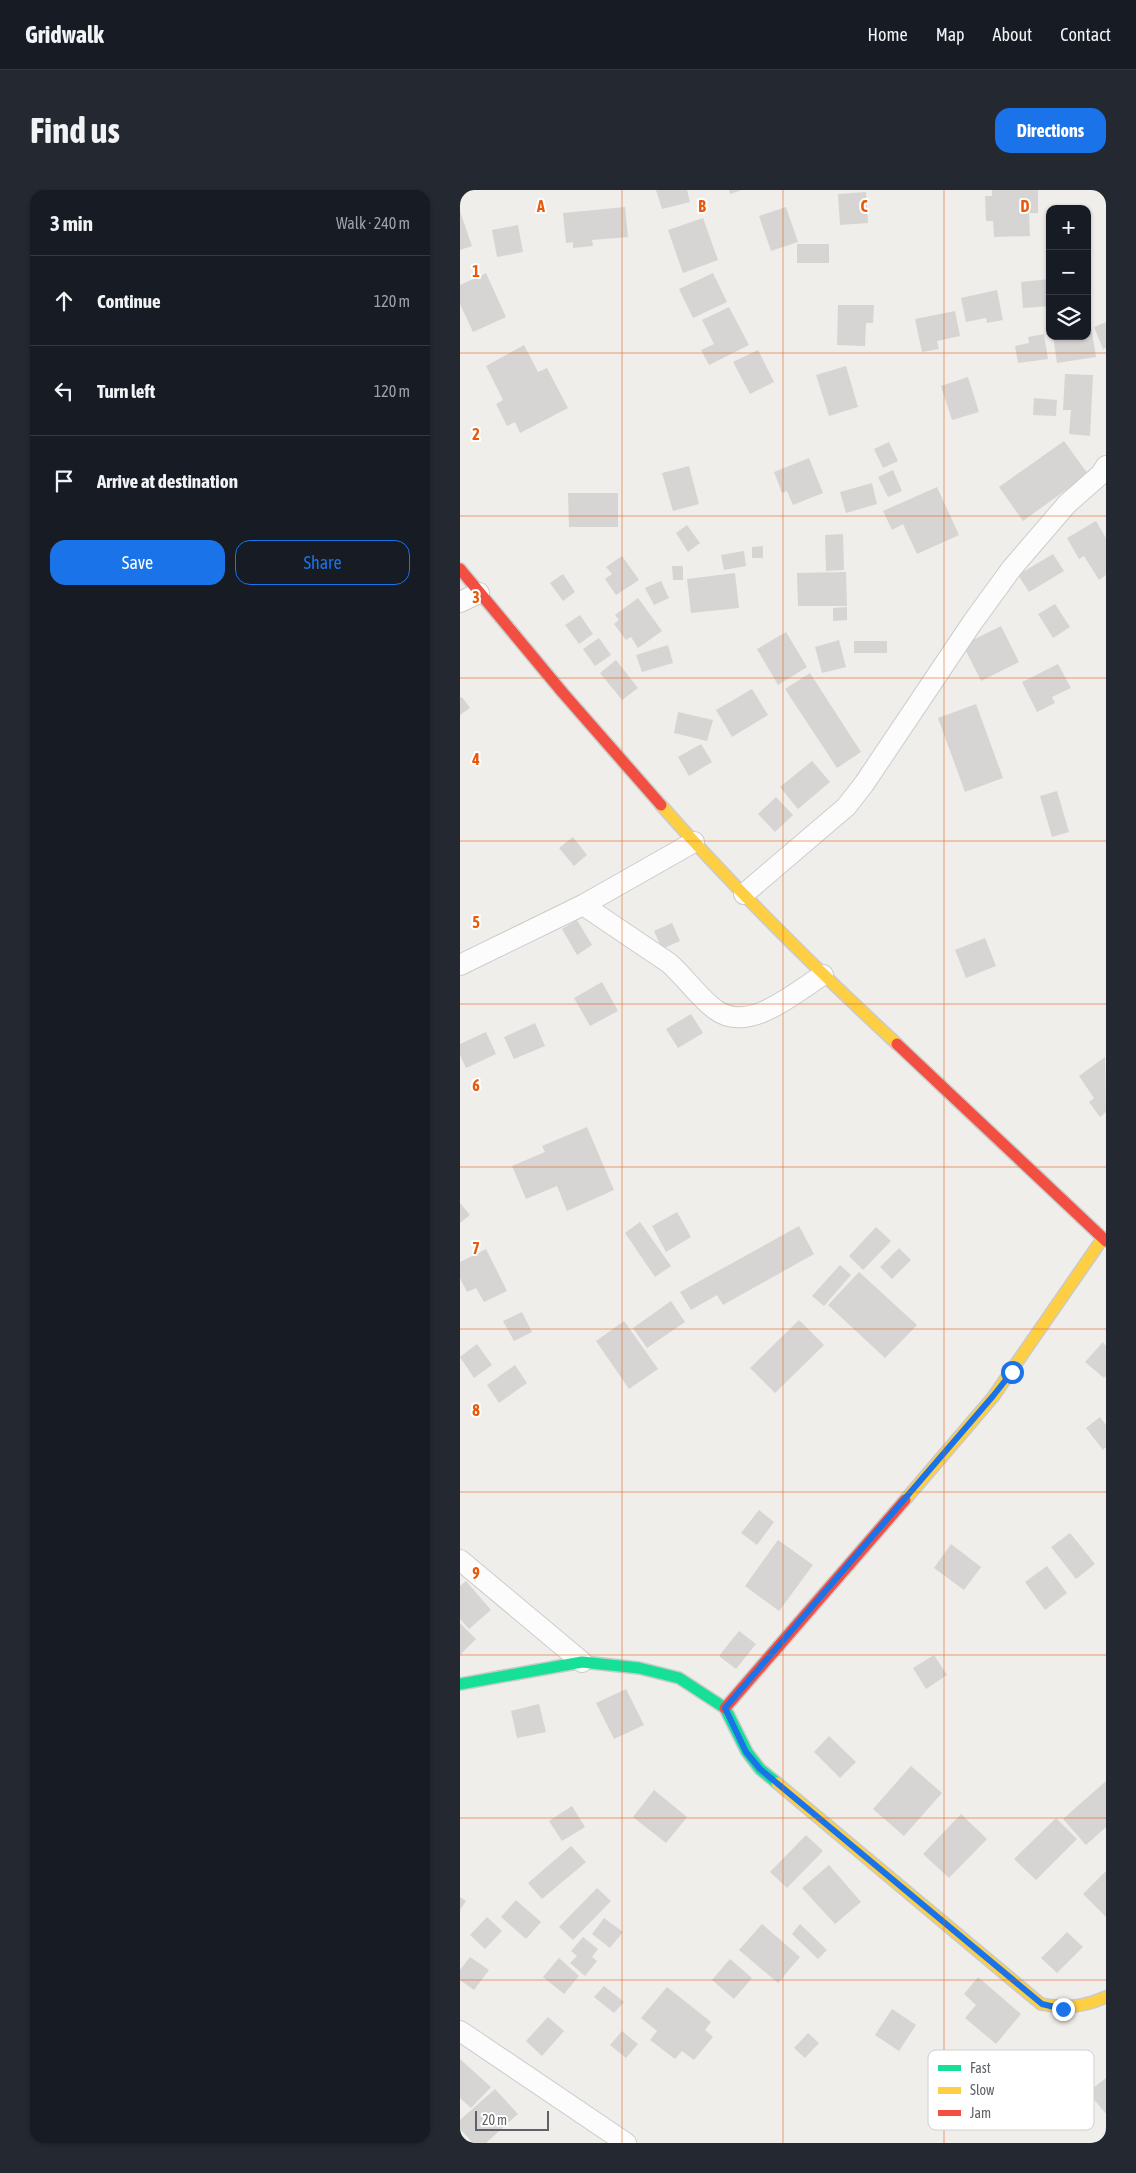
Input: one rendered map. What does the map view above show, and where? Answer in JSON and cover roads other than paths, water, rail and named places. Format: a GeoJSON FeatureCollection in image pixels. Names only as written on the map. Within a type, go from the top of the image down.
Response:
{"type":"FeatureCollection","features":[{"type":"Feature","properties":{"kind":"main road"},"geometry":{"type":"LineString","coordinates":[[460,569],[562,693],[694,842],[823,976],[1104,1240],[993,1396],[725,1708]]}},
{"type":"Feature","properties":{"kind":"main road"},"geometry":{"type":"LineString","coordinates":[[460,1684],[582,1662],[639,1668],[679,1678],[725,1708],[746,1752],[760,1769],[1042,2004],[1063,2009],[1083,2008],[1106,1998]]}},
{"type":"Feature","properties":{"kind":"street"},"geometry":{"type":"LineString","coordinates":[[744,894],[846,807],[1012,568],[1067,504],[1100,474],[1106,466]]}},
{"type":"Feature","properties":{"kind":"street"},"geometry":{"type":"LineString","coordinates":[[460,602],[479,593]]}},
{"type":"Feature","properties":{"kind":"street"},"geometry":{"type":"LineString","coordinates":[[460,965],[583,905],[694,842]]}},
{"type":"Feature","properties":{"kind":"street"},"geometry":{"type":"LineString","coordinates":[[583,905],[669,963],[682,974],[715,1010],[729,1017],[745,1018],[758,1015],[823,976]]}},
{"type":"Feature","properties":{"kind":"street"},"geometry":{"type":"LineString","coordinates":[[460,1560],[582,1662]]}},
{"type":"Feature","properties":{"kind":"street"},"geometry":{"type":"LineString","coordinates":[[460,2031],[626,2143]]}}]}
